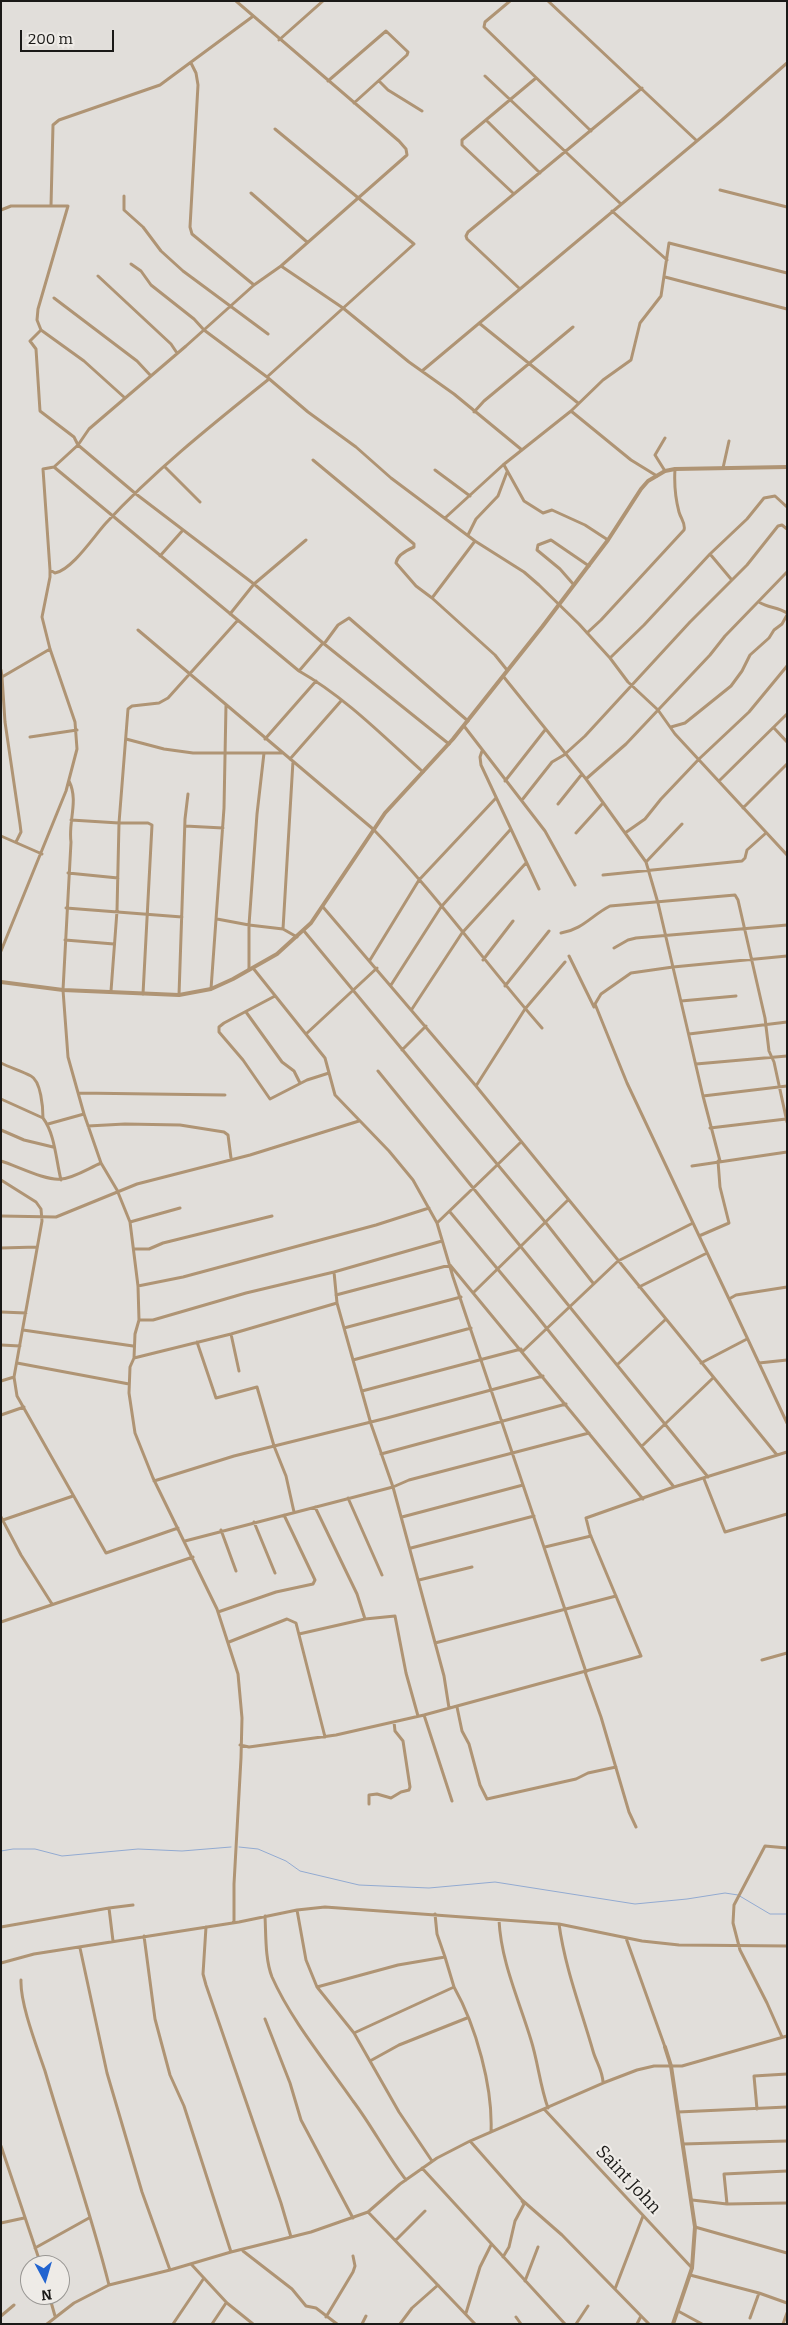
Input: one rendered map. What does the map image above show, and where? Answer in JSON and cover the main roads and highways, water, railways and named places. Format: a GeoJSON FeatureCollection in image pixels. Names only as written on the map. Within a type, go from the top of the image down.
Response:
{"type":"FeatureCollection","features":[{"type":"Feature","properties":{"kind":"waterway"},"geometry":{"type":"LineString","coordinates":[[1,1851],[35,1849],[62,1856],[138,1849],[182,1851],[231,1847]]}},
{"type":"Feature","properties":{"kind":"waterway"},"geometry":{"type":"LineString","coordinates":[[239,1847],[258,1849],[286,1861],[300,1871],[359,1885],[429,1888],[495,1882],[635,1904],[725,1893],[738,1895],[770,1914],[787,1914]]}}]}
